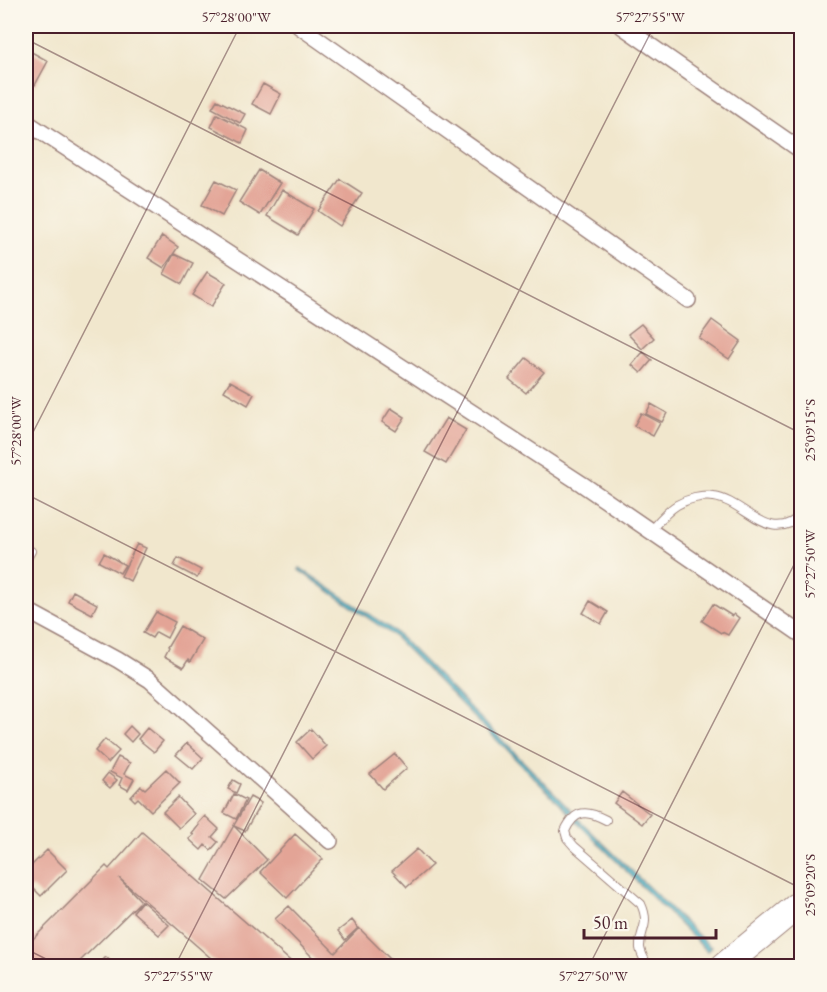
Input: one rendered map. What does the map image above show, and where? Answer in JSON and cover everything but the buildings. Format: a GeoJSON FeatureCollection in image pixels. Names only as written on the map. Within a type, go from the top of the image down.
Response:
{"type":"FeatureCollection","features":[{"type":"Feature","properties":{"kind":"highway"},"geometry":{"type":"LineString","coordinates":[[724,966],[801,902]]}},
{"type":"Feature","properties":{"kind":"street"},"geometry":{"type":"LineString","coordinates":[[299,26],[688,300]]}},
{"type":"Feature","properties":{"kind":"street"},"geometry":{"type":"LineString","coordinates":[[622,26],[801,151]]}},
{"type":"Feature","properties":{"kind":"street"},"geometry":{"type":"LineString","coordinates":[[26,122],[582,484],[801,635]]}},
{"type":"Feature","properties":{"kind":"street"},"geometry":{"type":"LineString","coordinates":[[26,610],[150,680],[330,841]]}},
{"type":"Feature","properties":{"kind":"lane"},"geometry":{"type":"LineString","coordinates":[[650,531],[675,505],[699,498],[714,497],[725,501],[760,521],[774,526],[783,526],[797,519],[801,514]]}},
{"type":"Feature","properties":{"kind":"lane"},"geometry":{"type":"LineString","coordinates":[[26,560],[31,551]]}},
{"type":"Feature","properties":{"kind":"lane"},"geometry":{"type":"LineString","coordinates":[[606,820],[593,813],[585,812],[578,815],[569,822],[565,831],[567,838],[641,904],[646,917],[640,951],[648,966]]}},
{"type":"Feature","properties":{"kind":"water"},"geometry":{"type":"Polygon","coordinates":[[[300,568],[394,631],[572,811],[569,813],[393,635],[299,570],[300,568]]]}},
{"type":"Feature","properties":{"kind":"water"},"geometry":{"type":"Polygon","coordinates":[[[577,818],[711,947],[707,951],[575,820],[577,818]]]}}]}
